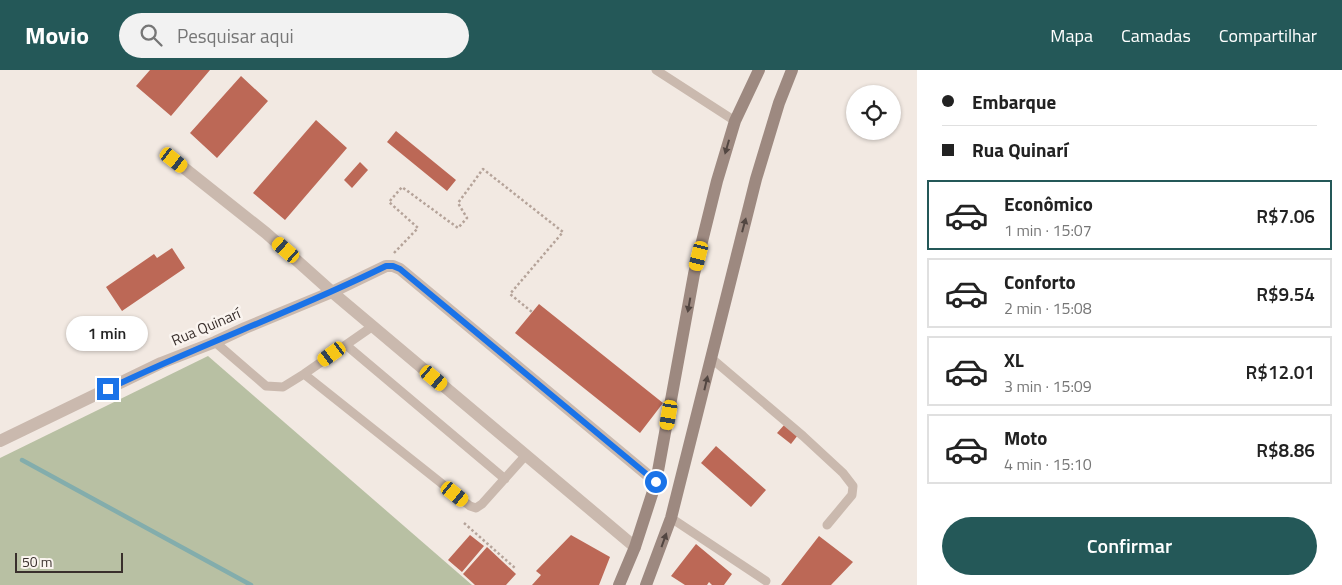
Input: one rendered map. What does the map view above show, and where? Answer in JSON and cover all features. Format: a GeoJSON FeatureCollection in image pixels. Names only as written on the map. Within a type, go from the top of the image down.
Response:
{"type":"FeatureCollection","features":[{"type":"Feature","properties":{"kind":"street"},"geometry":{"type":"LineString","coordinates":[[619,585],[635,547],[656,482],[694,274],[717,181],[735,121],[759,70]]}},
{"type":"Feature","properties":{"kind":"street"},"geometry":{"type":"LineString","coordinates":[[646,585],[671,518],[764,152],[779,103],[792,70]]}},
{"type":"Feature","properties":{"kind":"street"},"geometry":{"type":"LineString","coordinates":[[174,160],[266,233],[332,292],[635,547]]}},
{"type":"Feature","properties":{"kind":"street","name":"Rua Quinarí"},"geometry":{"type":"LineString","coordinates":[[0,441],[161,363],[332,292],[386,266],[400,269]]}},
{"type":"Feature","properties":{"kind":"street"},"geometry":{"type":"LineString","coordinates":[[400,269],[656,482]]}},
{"type":"Feature","properties":{"kind":"lane"},"geometry":{"type":"LineString","coordinates":[[656,70],[735,121]]}},
{"type":"Feature","properties":{"kind":"lane"},"geometry":{"type":"LineString","coordinates":[[215,342],[266,386],[283,387],[373,326]]}},
{"type":"Feature","properties":{"kind":"lane"},"geometry":{"type":"LineString","coordinates":[[346,344],[505,479]]}},
{"type":"Feature","properties":{"kind":"lane"},"geometry":{"type":"LineString","coordinates":[[711,358],[803,436],[843,473],[853,486],[852,495],[827,525]]}},
{"type":"Feature","properties":{"kind":"lane"},"geometry":{"type":"LineString","coordinates":[[304,374],[470,506],[476,508],[482,504],[526,455]]}},
{"type":"Feature","properties":{"kind":"lane"},"geometry":{"type":"LineString","coordinates":[[671,518],[766,581]]}},
{"type":"Feature","properties":{"kind":"path"},"geometry":{"type":"LineString","coordinates":[[400,269],[394,252],[418,228],[407,221],[388,202],[402,187],[458,228],[467,218],[458,203],[483,169],[563,232],[510,294],[532,312]]}},
{"type":"Feature","properties":{"kind":"path"},"geometry":{"type":"LineString","coordinates":[[464,524],[515,568]]}},
{"type":"Feature","properties":{"kind":"green space"},"geometry":{"type":"Polygon","coordinates":[[[208,356],[472,585],[0,585],[0,458],[208,356]]]}},
{"type":"Feature","properties":{"kind":"building"},"geometry":{"type":"Polygon","coordinates":[[[150,70],[210,70],[171,116],[136,86],[150,70]]]}},
{"type":"Feature","properties":{"kind":"building"},"geometry":{"type":"Polygon","coordinates":[[[241,76],[268,101],[217,158],[190,133],[241,76]]]}},
{"type":"Feature","properties":{"kind":"building"},"geometry":{"type":"Polygon","coordinates":[[[316,120],[347,148],[285,220],[253,193],[316,120]]]}},
{"type":"Feature","properties":{"kind":"building"},"geometry":{"type":"Polygon","coordinates":[[[396,131],[456,180],[447,191],[387,142],[396,131]]]}},
{"type":"Feature","properties":{"kind":"building"},"geometry":{"type":"Polygon","coordinates":[[[360,162],[368,170],[352,188],[344,180],[360,162]]]}},
{"type":"Feature","properties":{"kind":"building"},"geometry":{"type":"Polygon","coordinates":[[[172,248],[185,268],[122,311],[106,287],[154,254],[157,258],[172,248]]]}},
{"type":"Feature","properties":{"kind":"building"},"geometry":{"type":"Polygon","coordinates":[[[539,304],[663,403],[640,433],[515,333],[539,304]]]}},
{"type":"Feature","properties":{"kind":"building"},"geometry":{"type":"Polygon","coordinates":[[[785,424],[798,435],[791,444],[777,433],[785,424]]]}},
{"type":"Feature","properties":{"kind":"building"},"geometry":{"type":"Polygon","coordinates":[[[716,446],[766,490],[751,507],[701,463],[716,446]]]}},
{"type":"Feature","properties":{"kind":"building"},"geometry":{"type":"Polygon","coordinates":[[[470,535],[484,546],[462,572],[448,560],[470,535]]]}},
{"type":"Feature","properties":{"kind":"building"},"geometry":{"type":"Polygon","coordinates":[[[571,535],[610,557],[599,585],[532,585],[541,575],[536,571],[571,535]]]}},
{"type":"Feature","properties":{"kind":"building"},"geometry":{"type":"Polygon","coordinates":[[[819,536],[853,562],[831,585],[781,585],[819,536]]]}},
{"type":"Feature","properties":{"kind":"building"},"geometry":{"type":"Polygon","coordinates":[[[696,544],[732,574],[724,585],[712,585],[709,582],[707,585],[685,585],[671,576],[696,544]]]}},
{"type":"Feature","properties":{"kind":"building"},"geometry":{"type":"Polygon","coordinates":[[[487,547],[516,574],[506,585],[475,585],[463,574],[487,547]]]}},
{"type":"Feature","properties":{"kind":"waterway"},"geometry":{"type":"LineString","coordinates":[[22,460],[251,585]]}},
{"type":"Feature","properties":{"kind":"route"},"geometry":{"type":"LineString","coordinates":[[108,389],[161,363],[356,282],[386,266],[393,266],[400,269],[656,482]]}}]}
